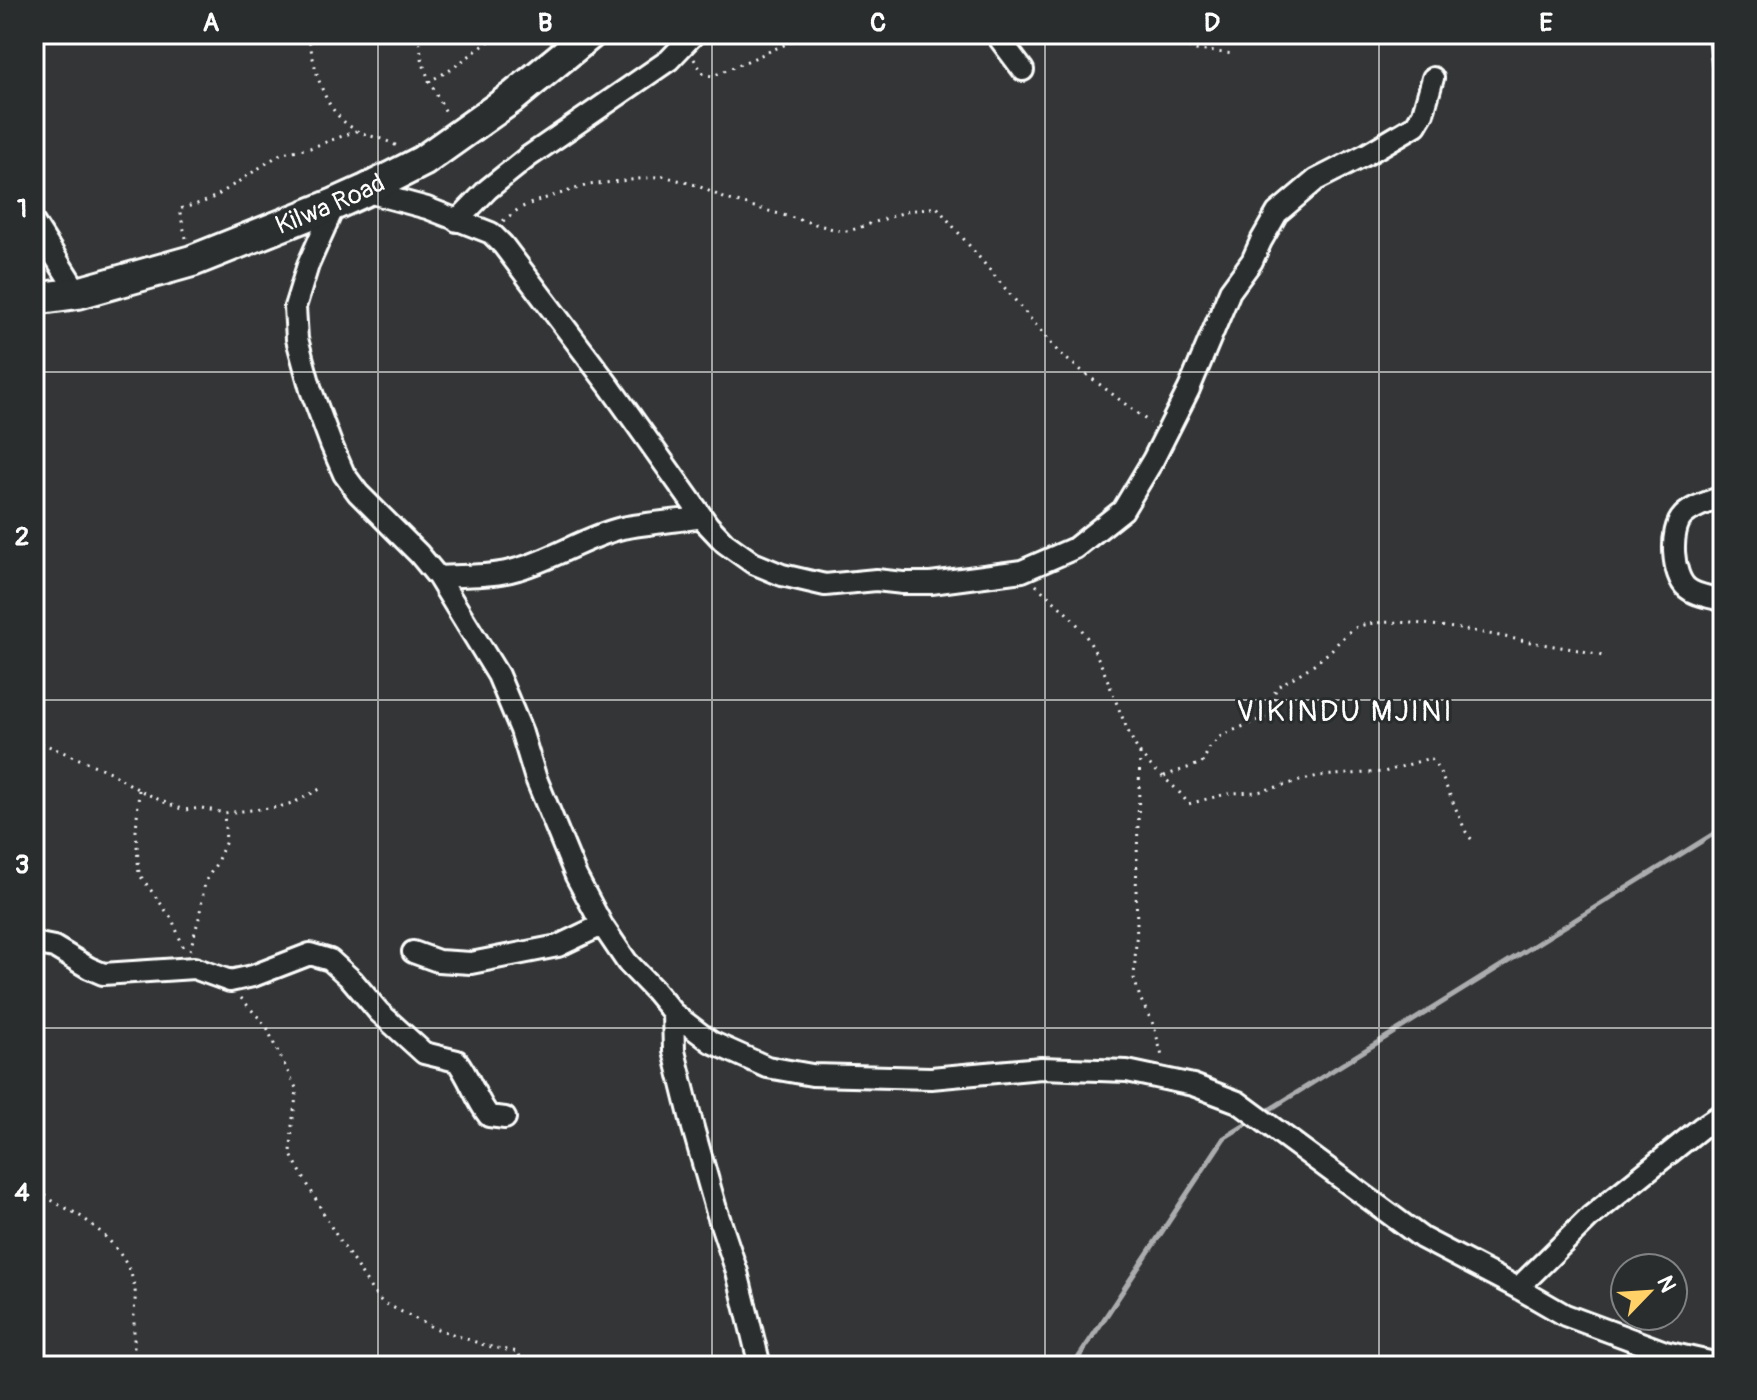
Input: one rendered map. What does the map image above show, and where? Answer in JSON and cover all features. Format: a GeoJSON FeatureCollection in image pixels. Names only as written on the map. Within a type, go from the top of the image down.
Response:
{"type":"FeatureCollection","features":[{"type":"Feature","properties":{"kind":"highway","name":"Kilwa Road"},"geometry":{"type":"LineString","coordinates":[[34,299],[78,293],[192,261],[364,191],[423,161],[513,97],[590,34]]}},
{"type":"Feature","properties":{"kind":"street"},"geometry":{"type":"LineString","coordinates":[[457,221],[488,189],[528,157],[669,60],[694,34]]}},
{"type":"Feature","properties":{"kind":"street"},"geometry":{"type":"LineString","coordinates":[[996,34],[1023,70]]}},
{"type":"Feature","properties":{"kind":"street"},"geometry":{"type":"LineString","coordinates":[[1720,34],[1723,62]]}},
{"type":"Feature","properties":{"kind":"street"},"geometry":{"type":"LineString","coordinates":[[364,191],[427,208],[491,233],[610,387],[702,517],[725,543],[753,563],[782,575],[825,585],[876,580],[931,583],[1022,571],[1075,548],[1123,510],[1189,389],[1230,291],[1252,261],[1277,213],[1316,180],[1416,125],[1423,113],[1433,78]]}},
{"type":"Feature","properties":{"kind":"street"},"geometry":{"type":"LineString","coordinates":[[335,204],[308,265],[295,307],[297,339],[311,390],[344,474],[358,493],[438,577],[498,675],[576,876],[602,925],[627,962],[673,1013],[711,1042],[767,1067],[812,1075],[931,1078],[1041,1068],[1127,1071],[1193,1085],[1238,1102],[1422,1238],[1565,1315],[1665,1352],[1723,1365]]}},
{"type":"Feature","properties":{"kind":"street"},"geometry":{"type":"LineString","coordinates":[[34,223],[78,293]]}},
{"type":"Feature","properties":{"kind":"street"},"geometry":{"type":"LineString","coordinates":[[1717,599],[1694,593],[1684,586],[1678,575],[1673,541],[1684,515],[1723,496]]}},
{"type":"Feature","properties":{"kind":"street"},"geometry":{"type":"LineString","coordinates":[[438,577],[517,570],[622,528],[702,517]]}},
{"type":"Feature","properties":{"kind":"street"},"geometry":{"type":"LineString","coordinates":[[413,952],[438,961],[471,963],[558,946],[602,925]]}},
{"type":"Feature","properties":{"kind":"street"},"geometry":{"type":"LineString","coordinates":[[34,943],[54,947],[103,974],[194,968],[230,981],[253,976],[310,954],[330,960],[379,1012],[424,1053],[457,1061],[489,1116],[505,1118]]}},
{"type":"Feature","properties":{"kind":"street"},"geometry":{"type":"LineString","coordinates":[[673,1013],[674,1051],[681,1082],[737,1272],[760,1366]]}},
{"type":"Feature","properties":{"kind":"street"},"geometry":{"type":"LineString","coordinates":[[1518,1288],[1590,1217],[1723,1113]]}},
{"type":"Feature","properties":{"kind":"path"},"geometry":{"type":"LineString","coordinates":[[308,34],[326,97],[342,120],[356,131],[384,140],[423,161]]}},
{"type":"Feature","properties":{"kind":"path"},"geometry":{"type":"LineString","coordinates":[[419,34],[420,54],[428,82],[458,136]]}},
{"type":"Feature","properties":{"kind":"path"},"geometry":{"type":"LineString","coordinates":[[428,82],[499,34]]}},
{"type":"Feature","properties":{"kind":"path"},"geometry":{"type":"LineString","coordinates":[[669,60],[688,56],[696,61],[704,75],[713,76],[793,41],[793,34]]}},
{"type":"Feature","properties":{"kind":"path"},"geometry":{"type":"LineString","coordinates":[[1159,34],[1196,50],[1235,54]]}},
{"type":"Feature","properties":{"kind":"path"},"geometry":{"type":"LineString","coordinates":[[192,261],[179,209],[218,195],[282,153],[310,148],[356,131]]}},
{"type":"Feature","properties":{"kind":"path"},"geometry":{"type":"LineString","coordinates":[[491,233],[520,208],[537,201],[588,185],[663,176],[696,185],[726,199],[840,231],[849,231],[908,211],[937,207],[1060,354],[1166,435]]}},
{"type":"Feature","properties":{"kind":"path"},"geometry":{"type":"LineString","coordinates":[[1022,571],[1083,632],[1104,671],[1136,748],[1190,805],[1230,793],[1258,792],[1318,776],[1384,772],[1430,758],[1439,770],[1472,840]]}},
{"type":"Feature","properties":{"kind":"path"},"geometry":{"type":"LineString","coordinates":[[1164,776],[1202,763],[1210,747],[1222,735],[1273,714],[1277,687],[1312,666],[1357,627],[1394,622],[1452,628],[1580,649],[1602,656]]}},
{"type":"Feature","properties":{"kind":"path"},"geometry":{"type":"LineString","coordinates":[[34,740],[110,772],[139,790],[184,810],[202,808],[224,813],[279,807],[320,789]]}},
{"type":"Feature","properties":{"kind":"path"},"geometry":{"type":"LineString","coordinates":[[1140,752],[1134,978],[1154,1026],[1168,1079]]}},
{"type":"Feature","properties":{"kind":"path"},"geometry":{"type":"LineString","coordinates":[[139,790],[136,831],[139,874],[172,919],[188,958],[205,882],[226,841],[224,813]]}},
{"type":"Feature","properties":{"kind":"path"},"geometry":{"type":"LineString","coordinates":[[230,981],[244,1003],[267,1027],[297,1090],[291,1155],[333,1230],[373,1292],[382,1302],[432,1327],[477,1343],[518,1352],[520,1366]]}},
{"type":"Feature","properties":{"kind":"path"},"geometry":{"type":"LineString","coordinates":[[34,1184],[56,1205],[80,1216],[114,1245],[124,1261],[135,1295],[134,1366]]}},
{"type":"Feature","properties":{"kind":"waterway"},"geometry":{"type":"LineString","coordinates":[[1264,1113],[1723,828]]}},
{"type":"Feature","properties":{"kind":"waterway"},"geometry":{"type":"LineString","coordinates":[[1073,1366],[1224,1138],[1253,1120]]}},
{"type":"Feature","properties":{"kind":"district","name":"VIKINDU MJINI"},"geometry":{"type":"Point","coordinates":[1345,711]}}]}
